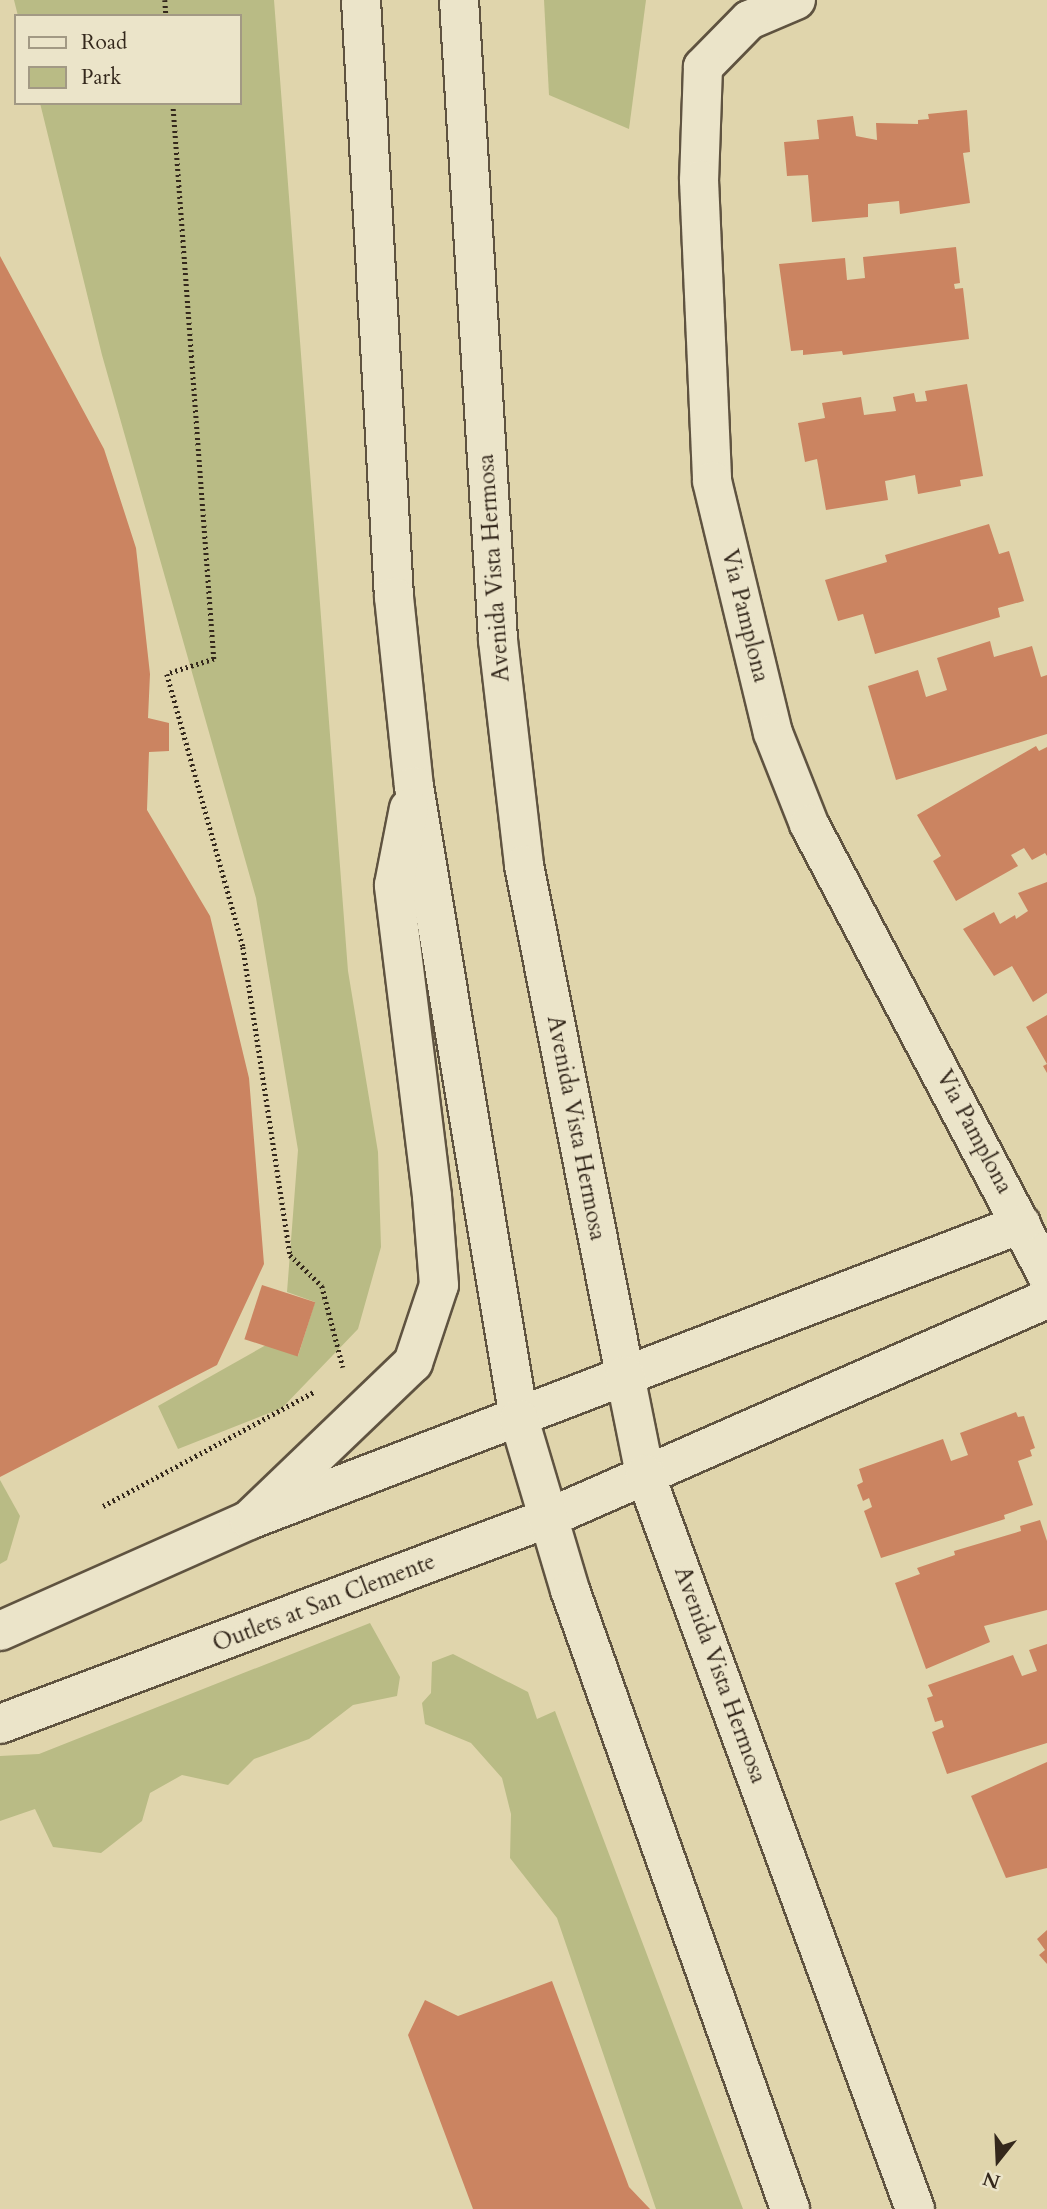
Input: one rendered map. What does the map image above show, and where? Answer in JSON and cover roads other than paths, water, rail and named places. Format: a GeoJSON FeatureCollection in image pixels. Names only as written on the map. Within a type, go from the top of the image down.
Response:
{"type":"FeatureCollection","features":[{"type":"Feature","properties":{"kind":"main road"},"geometry":{"type":"LineString","coordinates":[[360,0],[394,597],[414,786],[519,1419],[548,1518],[790,2209]]}},
{"type":"Feature","properties":{"kind":"main road","name":"Avenida Vista Hermosa"},"geometry":{"type":"LineString","coordinates":[[459,0],[498,640],[524,865],[645,1474],[915,2209]]}},
{"type":"Feature","properties":{"kind":"main road","name":"Via Pamplona"},"geometry":{"type":"LineString","coordinates":[[796,0],[749,20],[703,67],[699,180],[712,481],[773,733],[809,824],[1047,1275]]}},
{"type":"Feature","properties":{"kind":"main road"},"geometry":{"type":"LineString","coordinates":[[249,1520],[413,1363],[439,1285],[432,1196],[394,885],[414,786]]}},
{"type":"Feature","properties":{"kind":"main road","name":"Via Pamplona"},"geometry":{"type":"LineString","coordinates":[[625,1375],[1021,1223]]}},
{"type":"Feature","properties":{"kind":"main road"},"geometry":{"type":"LineString","coordinates":[[645,1474],[1047,1299]]}},
{"type":"Feature","properties":{"kind":"main road"},"geometry":{"type":"LineString","coordinates":[[0,1631],[249,1520],[519,1419],[625,1375]]}},
{"type":"Feature","properties":{"kind":"main road","name":"Outlets at San Clemente"},"geometry":{"type":"LineString","coordinates":[[0,1724],[548,1518],[645,1474]]}}]}
